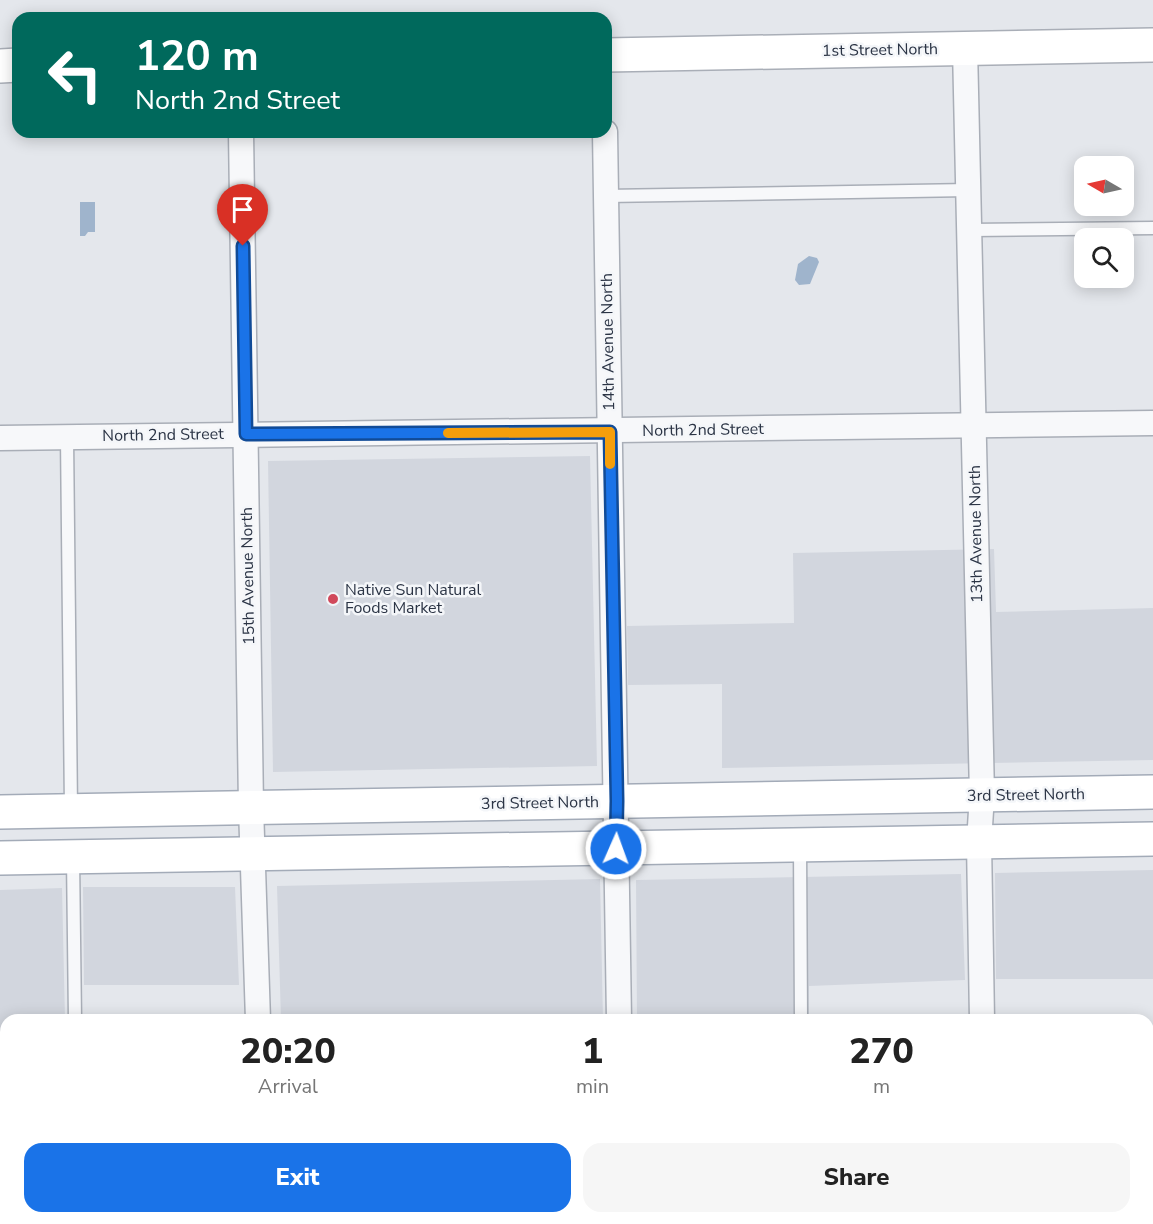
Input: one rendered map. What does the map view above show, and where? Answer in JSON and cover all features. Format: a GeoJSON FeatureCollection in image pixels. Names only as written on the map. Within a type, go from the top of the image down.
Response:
{"type":"FeatureCollection","features":[{"type":"Feature","properties":{"kind":"main road","name":"1st Street North"},"geometry":{"type":"LineString","coordinates":[[612,55],[1153,45]]}},
{"type":"Feature","properties":{"kind":"main road","name":"3rd Street North"},"geometry":{"type":"LineString","coordinates":[[0,813],[1153,792]]}},
{"type":"Feature","properties":{"kind":"main road"},"geometry":{"type":"LineString","coordinates":[[0,858],[1153,839]]}},
{"type":"Feature","properties":{"kind":"street","name":"13th Avenue North"},"geometry":{"type":"LineString","coordinates":[[965,48],[982,795],[979,842],[982,1014]]}},
{"type":"Feature","properties":{"kind":"street","name":"15th Avenue North"},"geometry":{"type":"LineString","coordinates":[[241,138],[251,807],[258,1014]]}},
{"type":"Feature","properties":{"kind":"street","name":"14th Avenue North"},"geometry":{"type":"LineString","coordinates":[[604,138],[620,1014]]}},
{"type":"Feature","properties":{"kind":"street","name":"North 2nd Street"},"geometry":{"type":"LineString","coordinates":[[0,438],[610,432],[1153,423]]}},
{"type":"Feature","properties":{"kind":"street"},"geometry":{"type":"LineString","coordinates":[[603,1224],[624,1224]]}},
{"type":"Feature","properties":{"kind":"lane"},"geometry":{"type":"LineString","coordinates":[[606,196],[969,190]]}},
{"type":"Feature","properties":{"kind":"lane"},"geometry":{"type":"LineString","coordinates":[[969,230],[1153,228]]}},
{"type":"Feature","properties":{"kind":"lane"},"geometry":{"type":"LineString","coordinates":[[67,436],[71,811]]}},
{"type":"Feature","properties":{"kind":"lane"},"geometry":{"type":"LineString","coordinates":[[800,846],[801,1014]]}},
{"type":"Feature","properties":{"kind":"lane"},"geometry":{"type":"LineString","coordinates":[[74,857],[75,1014]]}},
{"type":"Feature","properties":{"kind":"shaded area"},"geometry":{"type":"Polygon","coordinates":[[[590,456],[597,766],[273,772],[268,461],[590,456]]]}},
{"type":"Feature","properties":{"kind":"shaded area"},"geometry":{"type":"Polygon","coordinates":[[[994,549],[996,612],[1153,608],[1153,760],[722,768],[722,684],[628,685],[627,626],[794,623],[793,553],[994,549]]]}},
{"type":"Feature","properties":{"kind":"shaded area"},"geometry":{"type":"Polygon","coordinates":[[[1153,870],[1153,979],[996,979],[995,873],[1153,870]]]}},
{"type":"Feature","properties":{"kind":"shaded area"},"geometry":{"type":"Polygon","coordinates":[[[961,874],[965,980],[809,986],[809,1014],[637,1014],[636,880],[961,874]]]}},
{"type":"Feature","properties":{"kind":"shaded area"},"geometry":{"type":"Polygon","coordinates":[[[600,879],[603,1014],[281,1014],[277,886],[600,879]]]}},
{"type":"Feature","properties":{"kind":"shaded area"},"geometry":{"type":"Polygon","coordinates":[[[83,887],[235,887],[239,985],[84,985],[83,887]]]}},
{"type":"Feature","properties":{"kind":"shaded area"},"geometry":{"type":"Polygon","coordinates":[[[62,888],[65,1014],[0,1014],[0,890],[62,888]]]}},
{"type":"Feature","properties":{"kind":"water"},"geometry":{"type":"Polygon","coordinates":[[[80,202],[95,202],[95,232],[88,232],[85,236],[80,236],[80,202]]]}},
{"type":"Feature","properties":{"kind":"water"},"geometry":{"type":"Polygon","coordinates":[[[809,256],[817,258],[819,262],[810,284],[799,285],[795,280],[798,264],[809,256]]]}},
{"type":"Feature","properties":{"kind":"slow traffic"},"geometry":{"type":"LineString","coordinates":[[448,433],[610,432],[610,464]]}},
{"type":"Feature","properties":{"kind":"place","name":"Native Sun Natural Foods Market"},"geometry":{"type":"Point","coordinates":[333,599]}},
{"type":"Feature","properties":{"kind":"route"},"geometry":{"type":"LineString","coordinates":[[243,246],[246,434],[610,432],[616,849]]}}]}
